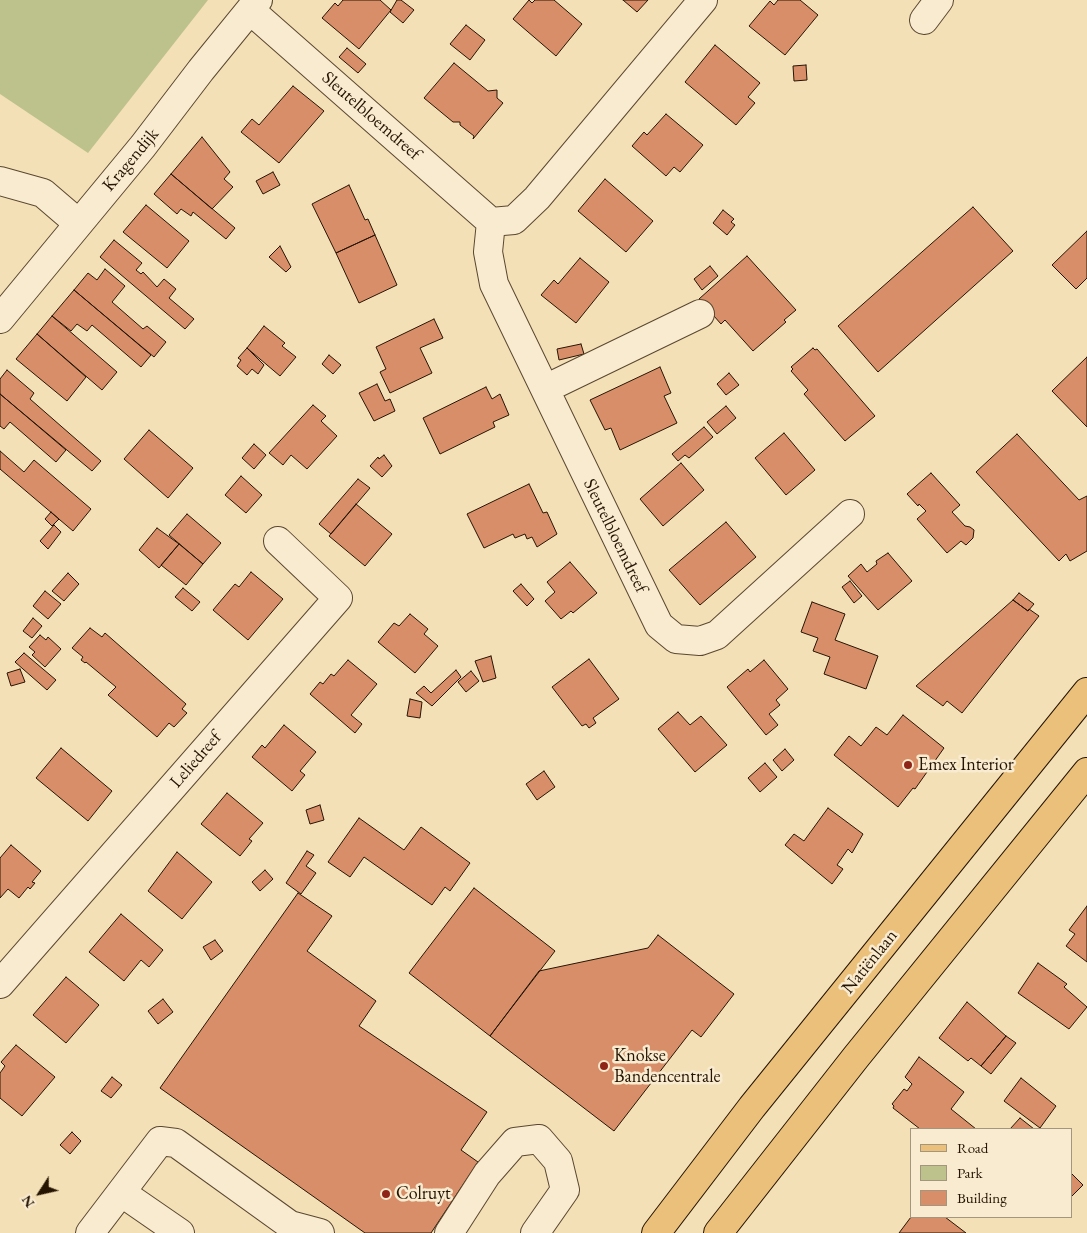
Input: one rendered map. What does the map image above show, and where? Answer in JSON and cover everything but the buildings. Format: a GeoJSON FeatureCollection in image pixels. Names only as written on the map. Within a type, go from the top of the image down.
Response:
{"type":"FeatureCollection","features":[{"type":"Feature","properties":{"kind":"main road","name":"Natiënlaan"},"geometry":{"type":"LineString","coordinates":[[656,1233],[752,1107],[1087,692]]}},
{"type":"Feature","properties":{"kind":"main road"},"geometry":{"type":"LineString","coordinates":[[718,1233],[856,1057],[1087,772]]}},
{"type":"Feature","properties":{"kind":"street"},"geometry":{"type":"LineString","coordinates":[[491,222],[514,220],[537,198],[703,0]]}},
{"type":"Feature","properties":{"kind":"street","name":"Sleutelbloemdreef"},"geometry":{"type":"LineString","coordinates":[[254,5],[491,222],[488,252],[494,284],[659,625],[676,638],[700,641],[718,635],[850,514]]}},
{"type":"Feature","properties":{"kind":"street","name":"Kragendijk"},"geometry":{"type":"LineString","coordinates":[[0,319],[143,146],[254,5]]}},
{"type":"Feature","properties":{"kind":"street"},"geometry":{"type":"LineString","coordinates":[[0,181],[43,193],[78,223]]}},
{"type":"Feature","properties":{"kind":"street"},"geometry":{"type":"LineString","coordinates":[[545,389],[700,314]]}},
{"type":"Feature","properties":{"kind":"street","name":"Leliedreef"},"geometry":{"type":"LineString","coordinates":[[0,984],[338,598],[278,541]]}},
{"type":"Feature","properties":{"kind":"street"},"geometry":{"type":"LineString","coordinates":[[449,1233],[487,1174],[515,1142],[539,1140],[558,1161],[565,1190],[535,1233]]}},
{"type":"Feature","properties":{"kind":"street"},"geometry":{"type":"LineString","coordinates":[[90,1233],[160,1141],[176,1143],[287,1229],[320,1233]]}},
{"type":"Feature","properties":{"kind":"street"},"geometry":{"type":"LineString","coordinates":[[122,1193],[180,1233]]}},
{"type":"Feature","properties":{"kind":"green space"},"geometry":{"type":"Polygon","coordinates":[[[0,0],[208,0],[88,153],[0,94],[0,0]]]}},
{"type":"Feature","properties":{"kind":"place","name":"Emex Interior"},"geometry":{"type":"Point","coordinates":[908,765]}},
{"type":"Feature","properties":{"kind":"place","name":"Knokse Bandencentrale"},"geometry":{"type":"Point","coordinates":[604,1066]}},
{"type":"Feature","properties":{"kind":"place","name":"Colruyt"},"geometry":{"type":"Point","coordinates":[386,1194]}}]}
